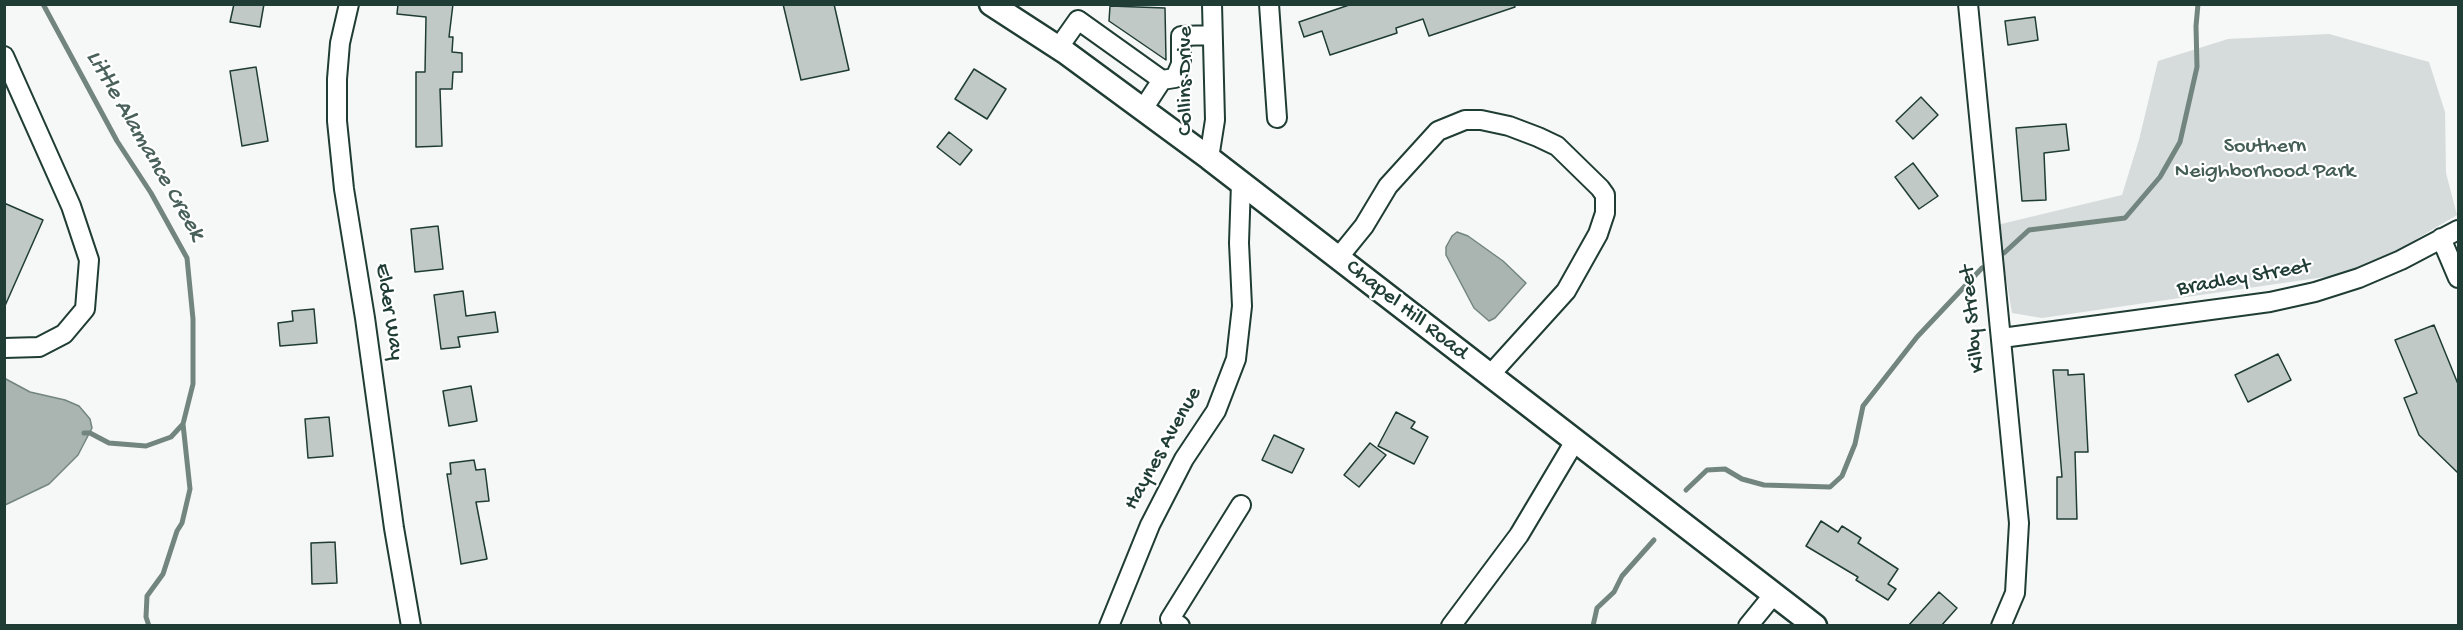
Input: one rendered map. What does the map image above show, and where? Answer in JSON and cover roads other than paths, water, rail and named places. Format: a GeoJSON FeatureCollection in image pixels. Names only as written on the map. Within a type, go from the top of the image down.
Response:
{"type":"FeatureCollection","features":[{"type":"Feature","properties":{"kind":"main road","name":"Chapel Hill Road"},"geometry":{"type":"LineString","coordinates":[[991,4],[1059,47],[1209,158],[1815,626]]}},
{"type":"Feature","properties":{"kind":"street","name":"Elder Way"},"geometry":{"type":"LineString","coordinates":[[349,4],[340,43],[337,121],[344,189],[365,318],[394,528],[411,626]]}},
{"type":"Feature","properties":{"kind":"street","name":"Collins Drive"},"geometry":{"type":"LineString","coordinates":[[1209,158],[1215,120],[1212,4]]}},
{"type":"Feature","properties":{"kind":"street"},"geometry":{"type":"LineString","coordinates":[[1269,4],[1277,118]]}},
{"type":"Feature","properties":{"kind":"street","name":"Kilby Street"},"geometry":{"type":"LineString","coordinates":[[1968,4],[1989,239],[2002,338],[2019,523],[2015,593],[2001,626]]}},
{"type":"Feature","properties":{"kind":"street"},"geometry":{"type":"LineString","coordinates":[[1059,47],[1078,20],[1162,80],[1175,78],[1181,64],[1181,36],[1212,35]]}},
{"type":"Feature","properties":{"kind":"street"},"geometry":{"type":"LineString","coordinates":[[4,56],[70,206],[89,260],[85,309],[64,334],[39,347],[4,348]]}},
{"type":"Feature","properties":{"kind":"street"},"geometry":{"type":"LineString","coordinates":[[1143,109],[1162,80]]}},
{"type":"Feature","properties":{"kind":"street"},"geometry":{"type":"LineString","coordinates":[[1338,258],[1364,226],[1388,186],[1438,130],[1465,120],[1481,120],[1509,126],[1557,146],[1600,188],[1605,195],[1605,213],[1598,234],[1566,291],[1490,375]]}},
{"type":"Feature","properties":{"kind":"street","name":"Haynes Avenue"},"geometry":{"type":"LineString","coordinates":[[1109,626],[1149,525],[1184,459],[1216,411],[1236,358],[1242,306],[1239,243],[1241,183]]}},
{"type":"Feature","properties":{"kind":"street","name":"Bradley Street"},"geometry":{"type":"LineString","coordinates":[[2002,338],[2270,302],[2304,295],[2359,278],[2401,260],[2458,230]]}},
{"type":"Feature","properties":{"kind":"street"},"geometry":{"type":"LineString","coordinates":[[2441,238],[2458,278]]}},
{"type":"Feature","properties":{"kind":"street"},"geometry":{"type":"LineString","coordinates":[[1451,626],[1518,535],[1575,441]]}},
{"type":"Feature","properties":{"kind":"street"},"geometry":{"type":"LineString","coordinates":[[1180,626],[1170,619],[1241,505]]}},
{"type":"Feature","properties":{"kind":"street"},"geometry":{"type":"LineString","coordinates":[[1748,626],[1774,594]]}},
{"type":"Feature","properties":{"kind":"waterway","name":"Little Alamance Creek"},"geometry":{"type":"LineString","coordinates":[[43,4],[117,141],[151,193],[187,258],[193,319],[193,384],[183,424],[190,489],[182,523],[177,531],[163,574],[147,596],[146,617],[149,626]]}},
{"type":"Feature","properties":{"kind":"waterway"},"geometry":{"type":"LineString","coordinates":[[2004,253],[2029,230],[2125,218],[2160,177],[2180,142],[2197,67],[2198,4]]}},
{"type":"Feature","properties":{"kind":"waterway"},"geometry":{"type":"LineString","coordinates":[[1686,490],[1707,470],[1725,469],[1742,479],[1764,485],[1830,487],[1842,476],[1855,444],[1863,406],[1917,337],[1982,268]]}},
{"type":"Feature","properties":{"kind":"waterway"},"geometry":{"type":"LineString","coordinates":[[84,433],[90,433],[109,443],[146,446],[171,437],[183,424]]}},
{"type":"Feature","properties":{"kind":"waterway"},"geometry":{"type":"LineString","coordinates":[[1593,626],[1597,608],[1614,592],[1622,576],[1654,540]]}},
{"type":"Feature","properties":{"kind":"park label","name":"Southern Neighborhood Park"},"geometry":{"type":"Point","coordinates":[2265,160]}}]}
